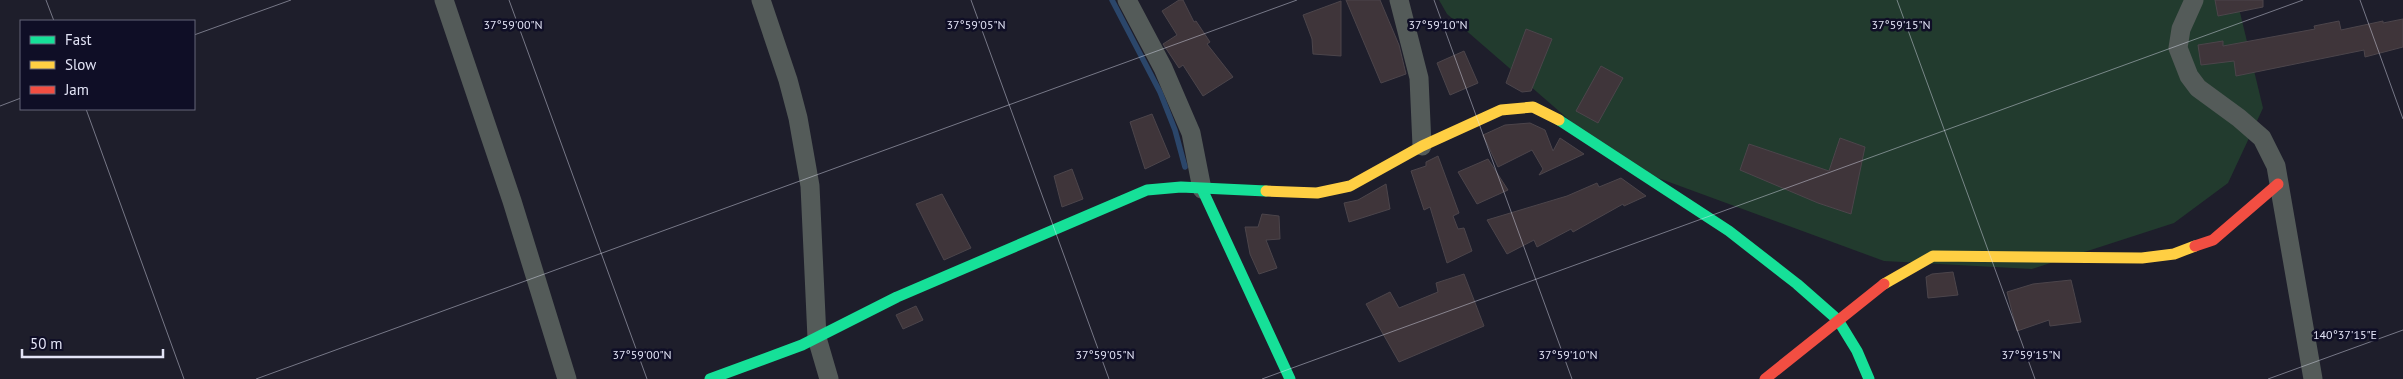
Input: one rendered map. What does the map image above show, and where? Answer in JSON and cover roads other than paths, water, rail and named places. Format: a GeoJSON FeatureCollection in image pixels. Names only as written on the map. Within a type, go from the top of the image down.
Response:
{"type":"FeatureCollection","features":[{"type":"Feature","properties":{"kind":"street"},"geometry":{"type":"LineString","coordinates":[[444,0],[512,201],[567,379]]}},
{"type":"Feature","properties":{"kind":"street"},"geometry":{"type":"LineString","coordinates":[[761,0],[798,118],[810,186],[817,338],[829,379]]}},
{"type":"Feature","properties":{"kind":"street"},"geometry":{"type":"LineString","coordinates":[[1127,0],[1163,68],[1191,132],[1202,189],[1290,379]]}},
{"type":"Feature","properties":{"kind":"street"},"geometry":{"type":"LineString","coordinates":[[1399,0],[1419,78],[1422,146]]}},
{"type":"Feature","properties":{"kind":"street"},"geometry":{"type":"LineString","coordinates":[[2194,0],[2181,29],[2178,48],[2189,76],[2198,88],[2239,118],[2262,138],[2276,166],[2313,379]]}},
{"type":"Feature","properties":{"kind":"street"},"geometry":{"type":"LineString","coordinates":[[710,379],[817,338],[897,297],[1147,190],[1181,187],[1317,193],[1350,186],[1422,146],[1501,110],[1533,107],[1564,122],[1729,232],[1798,284],[1838,320],[1857,351],[1868,379]]}},
{"type":"Feature","properties":{"kind":"street"},"geometry":{"type":"LineString","coordinates":[[1765,379],[1891,278],[1933,256],[2142,258],[2174,254],[2212,240],[2278,184]]}},
{"type":"Feature","properties":{"kind":"waterway"},"geometry":{"type":"LineString","coordinates":[[1112,0],[1160,92],[1175,130],[1185,167]]}}]}
